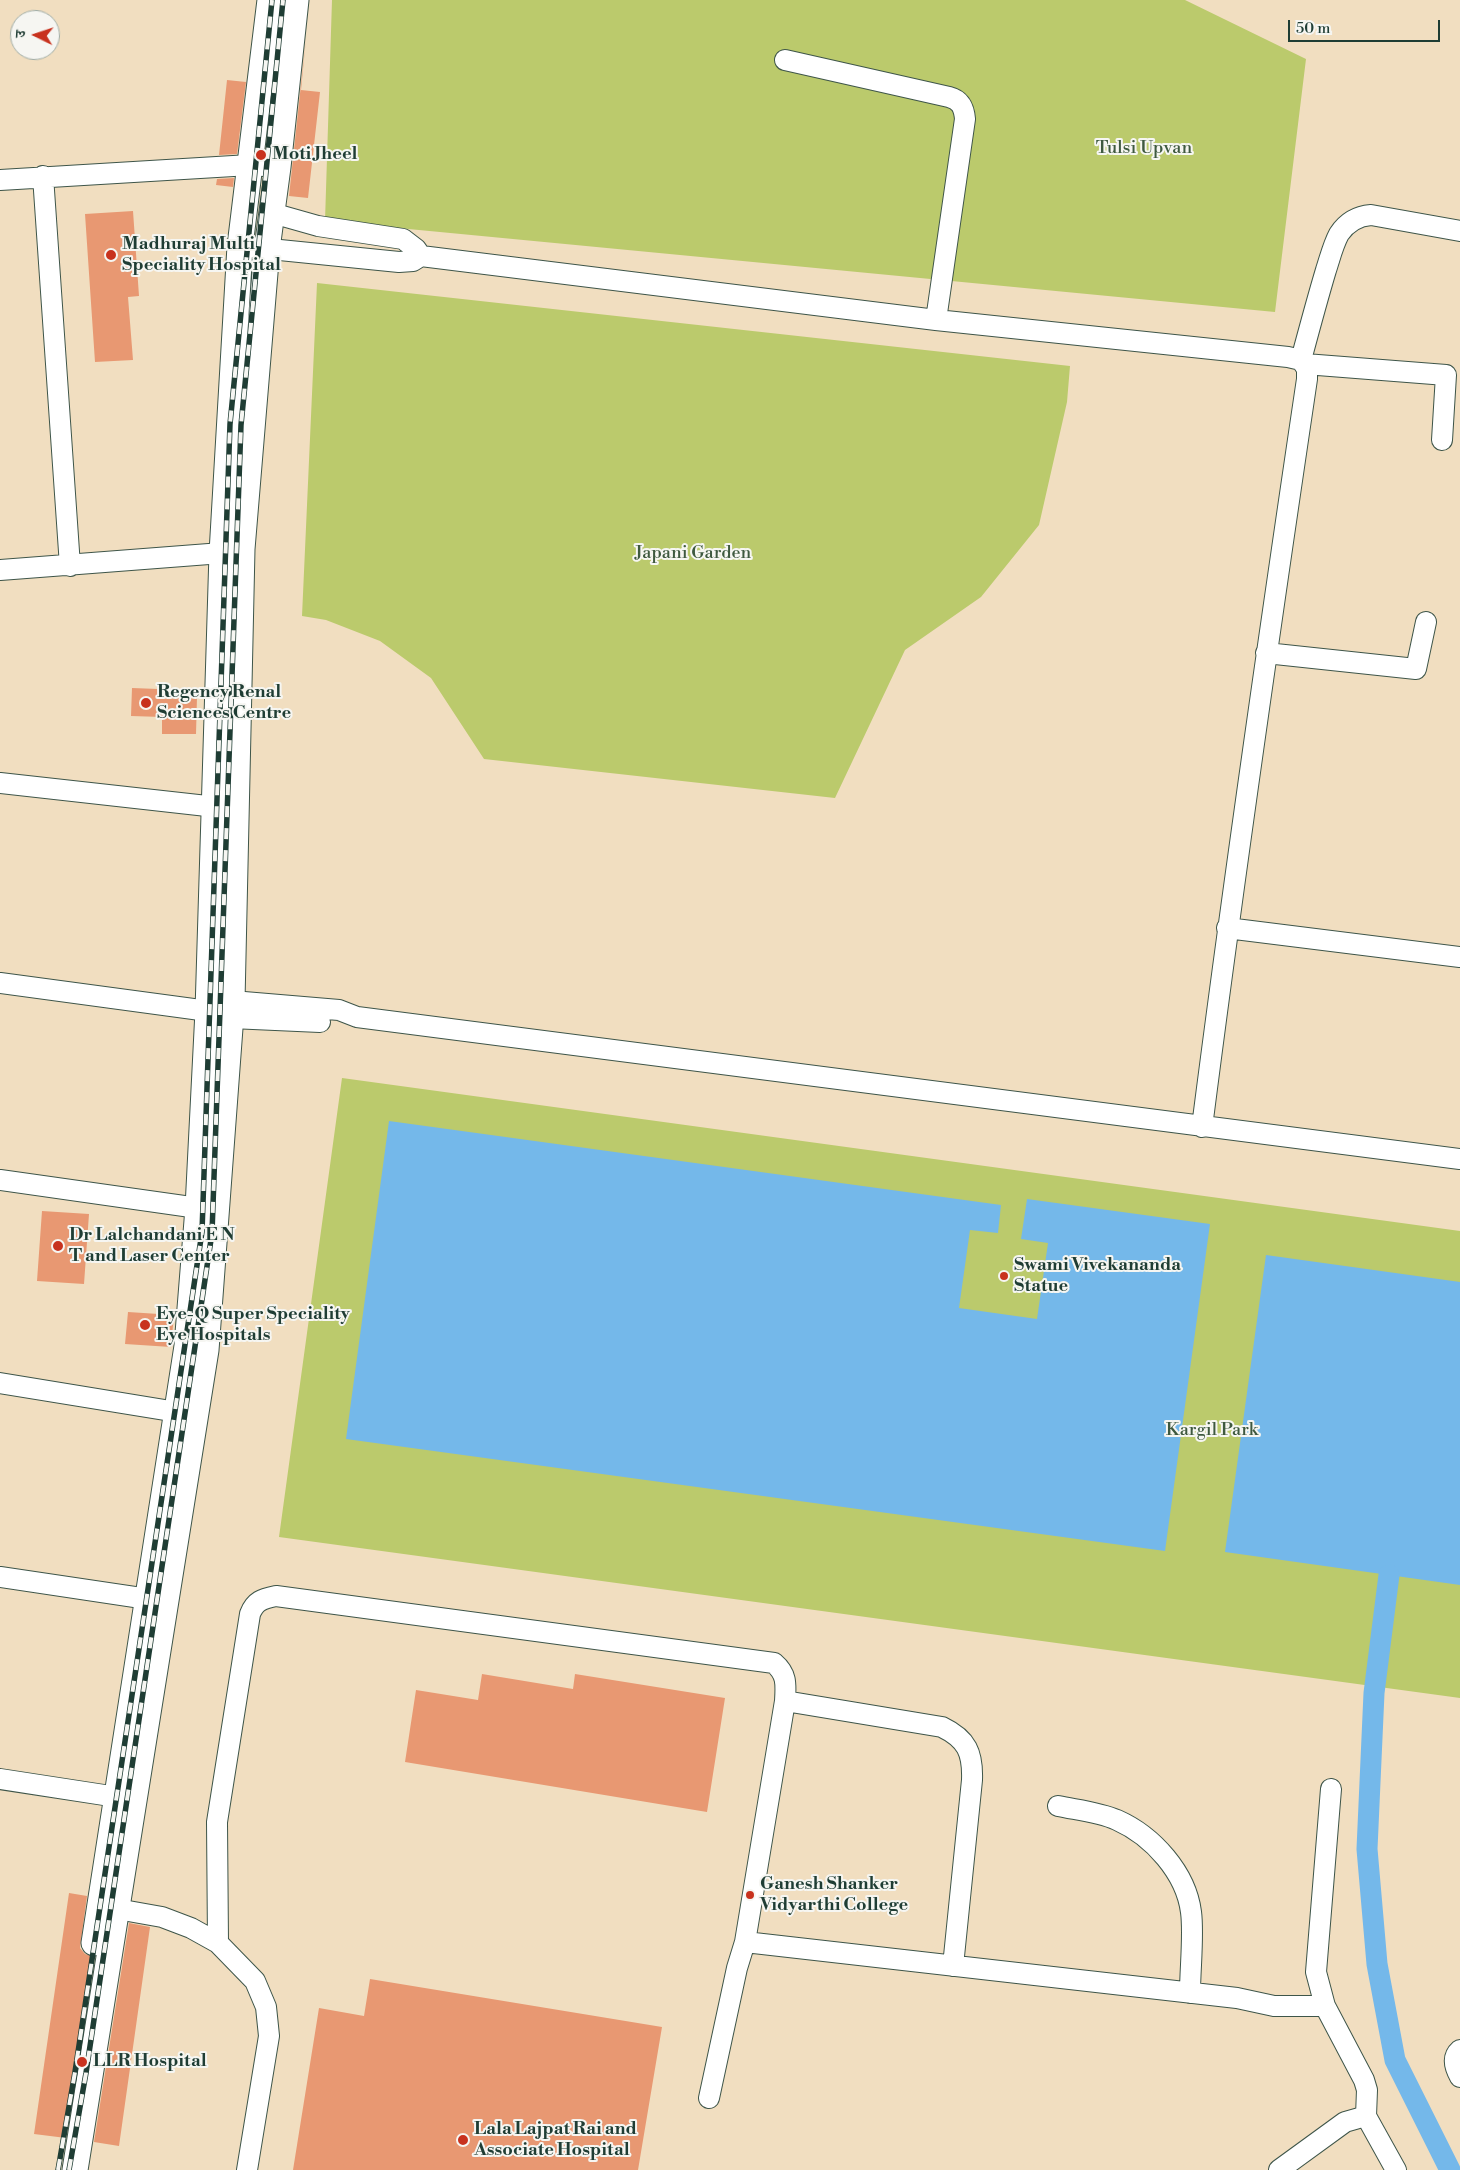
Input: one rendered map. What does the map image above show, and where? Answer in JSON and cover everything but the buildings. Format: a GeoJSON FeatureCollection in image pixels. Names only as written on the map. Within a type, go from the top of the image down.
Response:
{"type":"FeatureCollection","features":[{"type":"Feature","properties":{"kind":"main road"},"geometry":{"type":"LineString","coordinates":[[75,2170],[117,1909],[144,1679],[148,1599],[187,1346],[198,1208],[224,1010],[216,807],[222,553],[240,246],[270,0]]}},
{"type":"Feature","properties":{"kind":"main road"},"geometry":{"type":"LineString","coordinates":[[59,2170],[117,1797],[144,1679],[206,1350],[224,1010],[242,549],[267,249],[296,0]]}},
{"type":"Feature","properties":{"kind":"street"},"geometry":{"type":"LineString","coordinates":[[785,60],[949,96],[957,99],[962,106],[965,119],[936,320]]}},
{"type":"Feature","properties":{"kind":"street"},"geometry":{"type":"LineString","coordinates":[[0,180],[250,165],[278,167]]}},
{"type":"Feature","properties":{"kind":"street"},"geometry":{"type":"LineString","coordinates":[[43,176],[70,566]]}},
{"type":"Feature","properties":{"kind":"street"},"geometry":{"type":"LineString","coordinates":[[272,213],[318,226],[403,239],[416,249],[421,256]]}},
{"type":"Feature","properties":{"kind":"street"},"geometry":{"type":"LineString","coordinates":[[1202,1127],[1227,928],[1307,379],[1303,362],[1314,310],[1334,246],[1340,233],[1351,221],[1359,216],[1371,215],[1460,231]]}},
{"type":"Feature","properties":{"kind":"street"},"geometry":{"type":"LineString","coordinates":[[240,246],[399,262],[413,261],[421,256],[936,320],[1288,357],[1303,362],[1446,375],[1442,440]]}},
{"type":"Feature","properties":{"kind":"street"},"geometry":{"type":"LineString","coordinates":[[0,570],[222,553]]}},
{"type":"Feature","properties":{"kind":"street"},"geometry":{"type":"LineString","coordinates":[[1266,653],[1416,670],[1426,622]]}},
{"type":"Feature","properties":{"kind":"street"},"geometry":{"type":"LineString","coordinates":[[0,783],[216,807]]}},
{"type":"Feature","properties":{"kind":"street"},"geometry":{"type":"LineString","coordinates":[[1227,928],[1460,957]]}},
{"type":"Feature","properties":{"kind":"street"},"geometry":{"type":"LineString","coordinates":[[0,983],[224,1010],[339,1010],[357,1018],[1460,1159]]}},
{"type":"Feature","properties":{"kind":"street"},"geometry":{"type":"LineString","coordinates":[[0,1180],[198,1208]]}},
{"type":"Feature","properties":{"kind":"street"},"geometry":{"type":"LineString","coordinates":[[0,1383],[177,1412]]}},
{"type":"Feature","properties":{"kind":"street"},"geometry":{"type":"LineString","coordinates":[[0,1577],[148,1599]]}},
{"type":"Feature","properties":{"kind":"street"},"geometry":{"type":"LineString","coordinates":[[218,1943],[217,1822],[250,1614],[254,1604],[264,1598],[276,1596],[586,1639],[759,1659],[774,1663],[782,1670],[786,1679],[786,1700],[746,1942],[737,1968],[709,2098]]}},
{"type":"Feature","properties":{"kind":"street"},"geometry":{"type":"LineString","coordinates":[[786,1700],[942,1727],[954,1733],[966,1746],[972,1760],[972,1780],[953,1966]]}},
{"type":"Feature","properties":{"kind":"street"},"geometry":{"type":"LineString","coordinates":[[0,1779],[117,1797]]}},
{"type":"Feature","properties":{"kind":"street"},"geometry":{"type":"LineString","coordinates":[[1331,1789],[1316,1955],[1319,1987],[1325,2006],[1364,2080],[1367,2090],[1366,2116],[1396,2170]]}},
{"type":"Feature","properties":{"kind":"street"},"geometry":{"type":"LineString","coordinates":[[1058,1806],[1117,1820],[1142,1835],[1174,1867],[1185,1890],[1191,1912],[1190,1993]]}},
{"type":"Feature","properties":{"kind":"street"},"geometry":{"type":"LineString","coordinates":[[117,1909],[162,1917],[191,1928],[218,1943],[255,1981],[266,2007],[269,2036],[247,2170]]}},
{"type":"Feature","properties":{"kind":"street"},"geometry":{"type":"LineString","coordinates":[[746,1942],[1237,1998],[1274,2006],[1325,2006]]}},
{"type":"Feature","properties":{"kind":"street"},"geometry":{"type":"LineString","coordinates":[[1460,2050],[1455,2057],[1455,2065],[1460,2077]]}},
{"type":"Feature","properties":{"kind":"street"},"geometry":{"type":"LineString","coordinates":[[1278,2170],[1345,2122],[1366,2116]]}},
{"type":"Feature","properties":{"kind":"green space","name":"Tulsi Upvan"},"geometry":{"type":"Polygon","coordinates":[[[332,0],[1185,0],[1306,59],[1275,312],[325,221],[332,0]]]}},
{"type":"Feature","properties":{"kind":"green space","name":"Japani Garden"},"geometry":{"type":"Polygon","coordinates":[[[317,283],[1070,366],[1067,402],[1039,525],[981,597],[905,650],[835,798],[484,759],[431,678],[380,641],[326,620],[302,616],[317,283]]]}},
{"type":"Feature","properties":{"kind":"green space","name":"Kargil Park"},"geometry":{"type":"Polygon","coordinates":[[[342,1078],[1460,1231],[1460,1698],[279,1537],[342,1078]]]}},
{"type":"Feature","properties":{"kind":"water"},"geometry":{"type":"Polygon","coordinates":[[[389,1121],[1001,1205],[998,1233],[970,1230],[959,1308],[1037,1319],[1048,1243],[1021,1239],[1027,1199],[1210,1224],[1165,1551],[346,1439],[389,1121]]]}},
{"type":"Feature","properties":{"kind":"water"},"geometry":{"type":"Polygon","coordinates":[[[1266,1255],[1460,1282],[1460,1585],[1225,1552],[1266,1255]]]}},
{"type":"Feature","properties":{"kind":"waterway"},"geometry":{"type":"LineString","coordinates":[[1389,1575],[1374,1693],[1367,1849],[1377,1964],[1395,2060],[1450,2170]]}},
{"type":"Feature","properties":{"kind":"railway"},"geometry":{"type":"LineString","coordinates":[[58,2170],[75,2072],[202,1232],[230,424],[272,0]]}},
{"type":"Feature","properties":{"kind":"railway"},"geometry":{"type":"LineString","coordinates":[[69,2170],[86,2073],[212,1233],[241,425],[283,0]]}},
{"type":"Feature","properties":{"kind":"place","name":"Moti Jheel"},"geometry":{"type":"Point","coordinates":[261,155]}},
{"type":"Feature","properties":{"kind":"place","name":"Madhuraj Multi Speciality Hospital"},"geometry":{"type":"Point","coordinates":[111,255]}},
{"type":"Feature","properties":{"kind":"place","name":"Regency Renal Sciences Centre"},"geometry":{"type":"Point","coordinates":[146,703]}},
{"type":"Feature","properties":{"kind":"place","name":"Dr Lalchandani E N T and Laser Center"},"geometry":{"type":"Point","coordinates":[58,1246]}},
{"type":"Feature","properties":{"kind":"place","name":"Swami Vivekananda Statue"},"geometry":{"type":"Point","coordinates":[1004,1276]}},
{"type":"Feature","properties":{"kind":"place","name":"Eye-Q Super Speciality Eye Hospitals"},"geometry":{"type":"Point","coordinates":[145,1325]}},
{"type":"Feature","properties":{"kind":"place","name":"Ganesh Shanker Vidyarthi College"},"geometry":{"type":"Point","coordinates":[750,1895]}},
{"type":"Feature","properties":{"kind":"place","name":"LLR Hospital"},"geometry":{"type":"Point","coordinates":[82,2062]}},
{"type":"Feature","properties":{"kind":"place","name":"Lala Lajpat Rai and Associate Hospital"},"geometry":{"type":"Point","coordinates":[463,2140]}}]}
